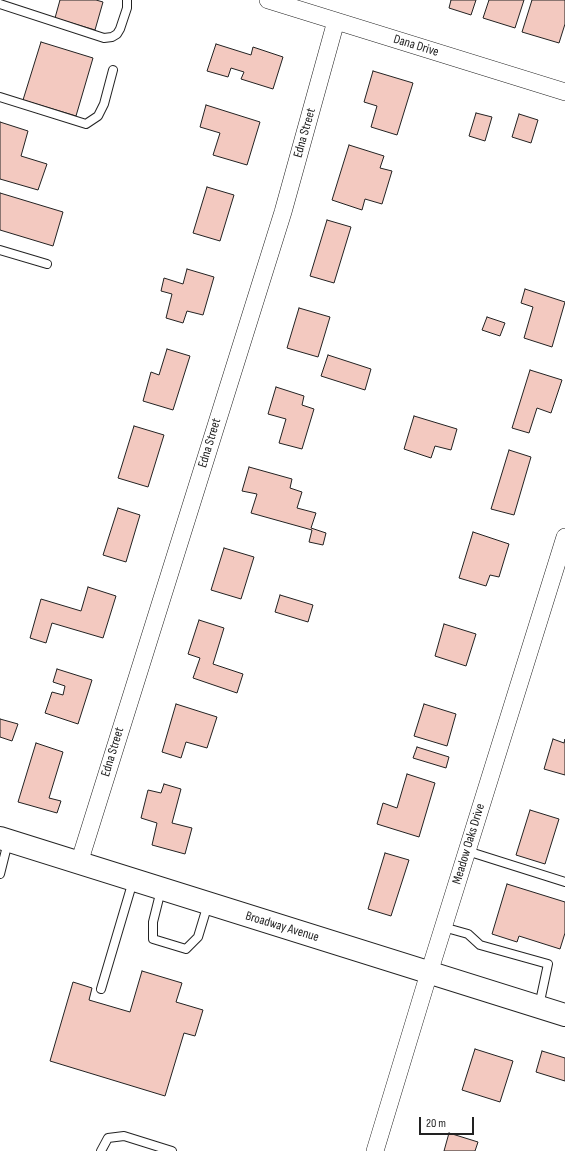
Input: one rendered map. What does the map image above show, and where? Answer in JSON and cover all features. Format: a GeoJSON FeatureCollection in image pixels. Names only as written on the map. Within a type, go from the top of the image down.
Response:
{"type":"FeatureCollection","features":[{"type":"Feature","properties":{"kind":"main road","name":"Broadway Avenue"},"geometry":{"type":"LineString","coordinates":[[4,840],[565,1015]]}},
{"type":"Feature","properties":{"kind":"street","name":"Dana Drive"},"geometry":{"type":"LineString","coordinates":[[268,0],[565,92]]}},
{"type":"Feature","properties":{"kind":"street","name":"Edna Street"},"geometry":{"type":"LineString","coordinates":[[78,864],[283,212],[336,21]]}},
{"type":"Feature","properties":{"kind":"street","name":"Meadow Oaks Drive"},"geometry":{"type":"LineString","coordinates":[[375,1151],[443,927],[565,537]]}},
{"type":"Feature","properties":{"kind":"lane"},"geometry":{"type":"LineString","coordinates":[[0,4],[104,38],[112,38],[120,29],[127,8],[127,0]]}},
{"type":"Feature","properties":{"kind":"lane"},"geometry":{"type":"LineString","coordinates":[[0,97],[86,124],[98,116],[104,104],[113,70]]}},
{"type":"Feature","properties":{"kind":"lane"},"geometry":{"type":"LineString","coordinates":[[0,250],[47,264]]}},
{"type":"Feature","properties":{"kind":"lane"},"geometry":{"type":"LineString","coordinates":[[0,874],[4,840]]}},
{"type":"Feature","properties":{"kind":"lane"},"geometry":{"type":"LineString","coordinates":[[467,851],[565,882]]}},
{"type":"Feature","properties":{"kind":"lane"},"geometry":{"type":"LineString","coordinates":[[101,989],[133,880]]}},
{"type":"Feature","properties":{"kind":"lane"},"geometry":{"type":"LineString","coordinates":[[161,889],[153,922],[153,939],[186,949],[198,937],[208,904]]}},
{"type":"Feature","properties":{"kind":"lane"},"geometry":{"type":"LineString","coordinates":[[443,927],[468,934],[480,945],[548,964],[539,1007]]}},
{"type":"Feature","properties":{"kind":"lane"},"geometry":{"type":"LineString","coordinates":[[101,1151],[108,1138],[124,1136],[172,1151]]}},
{"type":"Feature","properties":{"kind":"building"},"geometry":{"type":"Polygon","coordinates":[[[60,0],[96,0],[103,2],[95,30],[55,18],[60,0]]]}},
{"type":"Feature","properties":{"kind":"building"},"geometry":{"type":"Polygon","coordinates":[[[451,0],[476,0],[471,15],[449,8],[451,0]]]}},
{"type":"Feature","properties":{"kind":"building"},"geometry":{"type":"Polygon","coordinates":[[[489,0],[524,0],[515,28],[483,18],[489,0]]]}},
{"type":"Feature","properties":{"kind":"building"},"geometry":{"type":"Polygon","coordinates":[[[532,0],[565,0],[565,24],[559,43],[522,32],[532,0]]]}},
{"type":"Feature","properties":{"kind":"building"},"geometry":{"type":"Polygon","coordinates":[[[41,42],[93,58],[76,116],[23,100],[41,42]]]}},
{"type":"Feature","properties":{"kind":"building"},"geometry":{"type":"Polygon","coordinates":[[[216,44],[251,55],[253,47],[283,57],[273,89],[241,79],[244,72],[231,68],[228,77],[207,71],[216,44]]]}},
{"type":"Feature","properties":{"kind":"building"},"geometry":{"type":"Polygon","coordinates":[[[373,71],[413,83],[397,135],[371,127],[377,106],[364,102],[373,71]]]}},
{"type":"Feature","properties":{"kind":"building"},"geometry":{"type":"Polygon","coordinates":[[[206,105],[260,122],[247,165],[213,155],[220,133],[200,127],[206,105]]]}},
{"type":"Feature","properties":{"kind":"building"},"geometry":{"type":"Polygon","coordinates":[[[476,113],[492,117],[485,141],[469,136],[476,113]]]}},
{"type":"Feature","properties":{"kind":"building"},"geometry":{"type":"Polygon","coordinates":[[[519,114],[538,120],[531,143],[512,137],[519,114]]]}},
{"type":"Feature","properties":{"kind":"building"},"geometry":{"type":"Polygon","coordinates":[[[0,122],[28,131],[21,156],[47,164],[38,190],[0,179],[0,122]]]}},
{"type":"Feature","properties":{"kind":"building"},"geometry":{"type":"Polygon","coordinates":[[[349,145],[384,156],[380,168],[392,171],[382,204],[365,199],[362,210],[332,200],[349,145]]]}},
{"type":"Feature","properties":{"kind":"building"},"geometry":{"type":"Polygon","coordinates":[[[207,187],[234,195],[220,241],[193,233],[207,187]]]}},
{"type":"Feature","properties":{"kind":"building"},"geometry":{"type":"Polygon","coordinates":[[[0,193],[63,212],[53,246],[0,230],[0,193]]]}},
{"type":"Feature","properties":{"kind":"building"},"geometry":{"type":"Polygon","coordinates":[[[327,220],[351,227],[334,283],[310,276],[327,220]]]}},
{"type":"Feature","properties":{"kind":"building"},"geometry":{"type":"Polygon","coordinates":[[[187,269],[214,277],[203,315],[187,311],[183,323],[166,318],[172,294],[161,291],[164,278],[183,284],[187,269]]]}},
{"type":"Feature","properties":{"kind":"building"},"geometry":{"type":"Polygon","coordinates":[[[525,289],[565,302],[552,347],[524,338],[533,307],[521,303],[525,289]]]}},
{"type":"Feature","properties":{"kind":"building"},"geometry":{"type":"Polygon","coordinates":[[[299,308],[330,317],[318,357],[287,348],[299,308]]]}},
{"type":"Feature","properties":{"kind":"building"},"geometry":{"type":"Polygon","coordinates":[[[487,317],[505,323],[500,336],[482,330],[487,317]]]}},
{"type":"Feature","properties":{"kind":"building"},"geometry":{"type":"Polygon","coordinates":[[[167,349],[190,356],[173,410],[143,401],[151,372],[159,375],[167,349]]]}},
{"type":"Feature","properties":{"kind":"building"},"geometry":{"type":"Polygon","coordinates":[[[328,355],[371,369],[365,390],[321,376],[328,355]]]}},
{"type":"Feature","properties":{"kind":"building"},"geometry":{"type":"Polygon","coordinates":[[[530,370],[562,380],[551,413],[537,408],[529,433],[512,428],[530,370]]]}},
{"type":"Feature","properties":{"kind":"building"},"geometry":{"type":"Polygon","coordinates":[[[276,387],[304,396],[302,405],[314,409],[302,449],[279,443],[286,419],[268,414],[276,387]]]}},
{"type":"Feature","properties":{"kind":"building"},"geometry":{"type":"Polygon","coordinates":[[[414,416],[457,429],[451,450],[435,446],[431,458],[404,449],[414,416]]]}},
{"type":"Feature","properties":{"kind":"building"},"geometry":{"type":"Polygon","coordinates":[[[134,426],[164,435],[148,487],[118,478],[134,426]]]}},
{"type":"Feature","properties":{"kind":"building"},"geometry":{"type":"Polygon","coordinates":[[[509,450],[531,457],[514,515],[491,509],[509,450]]]}},
{"type":"Feature","properties":{"kind":"building"},"geometry":{"type":"Polygon","coordinates":[[[249,467],[292,479],[290,488],[302,492],[297,508],[316,513],[311,528],[326,533],[323,545],[309,542],[312,530],[251,513],[257,494],[242,491],[249,467]]]}},
{"type":"Feature","properties":{"kind":"building"},"geometry":{"type":"Polygon","coordinates":[[[118,508],[140,515],[126,562],[103,555],[118,508]]]}},
{"type":"Feature","properties":{"kind":"building"},"geometry":{"type":"Polygon","coordinates":[[[473,532],[509,544],[499,577],[490,575],[486,586],[459,578],[473,532]]]}},
{"type":"Feature","properties":{"kind":"building"},"geometry":{"type":"Polygon","coordinates":[[[224,548],[254,557],[241,599],[211,590],[224,548]]]}},
{"type":"Feature","properties":{"kind":"building"},"geometry":{"type":"Polygon","coordinates":[[[88,587],[116,596],[103,638],[52,623],[46,643],[30,638],[41,599],[81,611],[88,587]]]}},
{"type":"Feature","properties":{"kind":"building"},"geometry":{"type":"Polygon","coordinates":[[[280,595],[313,605],[308,622],[275,612],[280,595]]]}},
{"type":"Feature","properties":{"kind":"building"},"geometry":{"type":"Polygon","coordinates":[[[199,620],[224,628],[213,664],[243,674],[237,693],[193,678],[200,658],[188,654],[199,620]]]}},
{"type":"Feature","properties":{"kind":"building"},"geometry":{"type":"Polygon","coordinates":[[[444,624],[476,634],[466,666],[435,656],[444,624]]]}},
{"type":"Feature","properties":{"kind":"building"},"geometry":{"type":"Polygon","coordinates":[[[57,669],[92,680],[78,724],[45,713],[52,692],[63,695],[65,686],[53,682],[57,669]]]}},
{"type":"Feature","properties":{"kind":"building"},"geometry":{"type":"Polygon","coordinates":[[[176,704],[217,717],[207,748],[186,742],[181,758],[162,752],[176,704]]]}},
{"type":"Feature","properties":{"kind":"building"},"geometry":{"type":"Polygon","coordinates":[[[424,704],[456,714],[447,746],[414,736],[424,704]]]}},
{"type":"Feature","properties":{"kind":"building"},"geometry":{"type":"Polygon","coordinates":[[[0,719],[18,724],[12,741],[0,737],[0,719]]]}},
{"type":"Feature","properties":{"kind":"building"},"geometry":{"type":"Polygon","coordinates":[[[553,739],[564,743],[565,739],[565,775],[544,769],[553,739]]]}},
{"type":"Feature","properties":{"kind":"building"},"geometry":{"type":"Polygon","coordinates":[[[36,743],[63,752],[49,798],[61,801],[57,813],[18,802],[36,743]]]}},
{"type":"Feature","properties":{"kind":"building"},"geometry":{"type":"Polygon","coordinates":[[[417,747],[449,757],[446,768],[413,758],[417,747]]]}},
{"type":"Feature","properties":{"kind":"building"},"geometry":{"type":"Polygon","coordinates":[[[407,774],[435,783],[419,837],[377,824],[383,803],[397,808],[407,774]]]}},
{"type":"Feature","properties":{"kind":"building"},"geometry":{"type":"Polygon","coordinates":[[[164,784],[181,789],[172,823],[192,828],[185,854],[152,845],[157,823],[141,818],[148,790],[161,793],[164,784]]]}},
{"type":"Feature","properties":{"kind":"building"},"geometry":{"type":"Polygon","coordinates":[[[530,810],[559,819],[545,864],[516,855],[530,810]]]}},
{"type":"Feature","properties":{"kind":"building"},"geometry":{"type":"Polygon","coordinates":[[[385,853],[409,860],[391,916],[368,909],[385,853]]]}},
{"type":"Feature","properties":{"kind":"building"},"geometry":{"type":"Polygon","coordinates":[[[507,884],[565,902],[565,933],[560,949],[519,936],[517,942],[492,934],[507,884]]]}},
{"type":"Feature","properties":{"kind":"building"},"geometry":{"type":"Polygon","coordinates":[[[142,971],[182,983],[176,1002],[203,1010],[195,1036],[184,1033],[165,1096],[50,1061],[73,982],[92,988],[89,1000],[130,1012],[142,971]]]}},
{"type":"Feature","properties":{"kind":"building"},"geometry":{"type":"Polygon","coordinates":[[[475,1049],[513,1061],[500,1102],[462,1090],[475,1049]]]}},
{"type":"Feature","properties":{"kind":"building"},"geometry":{"type":"Polygon","coordinates":[[[542,1051],[565,1058],[565,1081],[536,1072],[542,1051]]]}},
{"type":"Feature","properties":{"kind":"building"},"geometry":{"type":"Polygon","coordinates":[[[449,1133],[478,1142],[475,1151],[444,1151],[449,1133]]]}}]}
